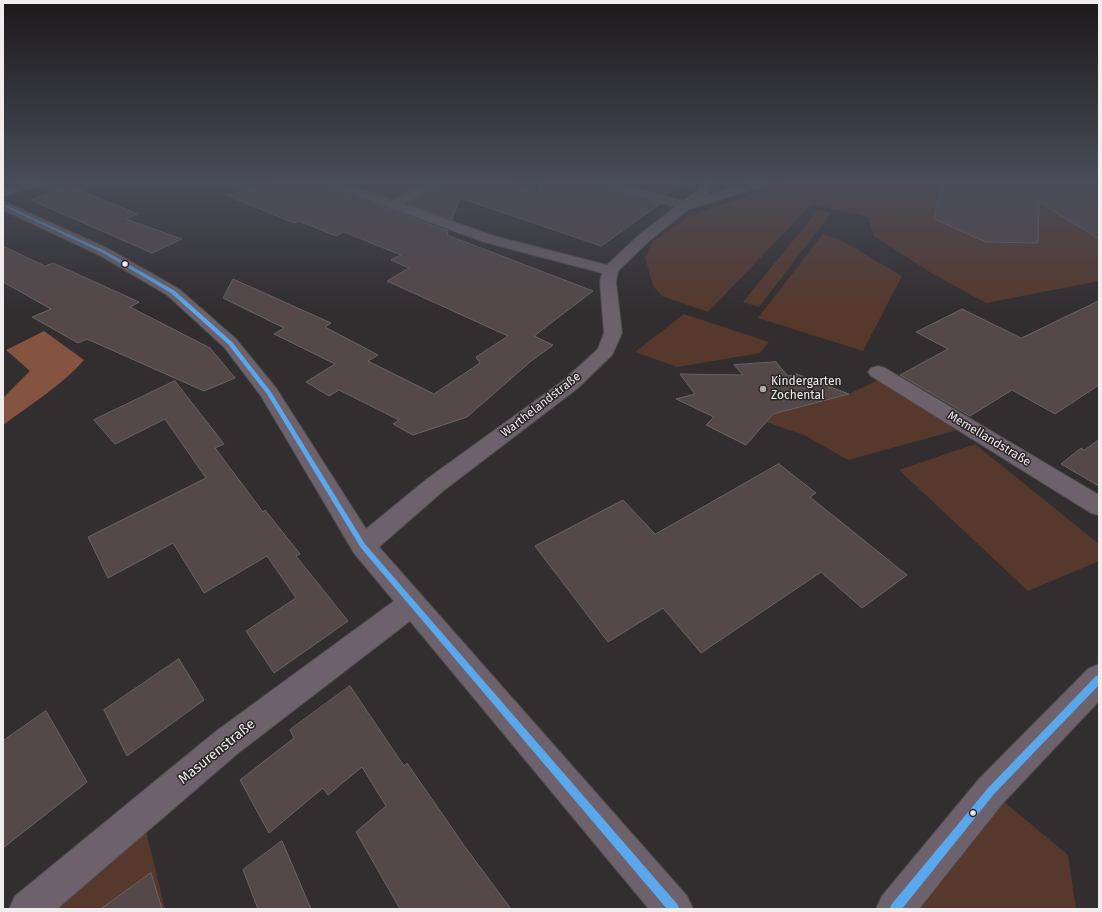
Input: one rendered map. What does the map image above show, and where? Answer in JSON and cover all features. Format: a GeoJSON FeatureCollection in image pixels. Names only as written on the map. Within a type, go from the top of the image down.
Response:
{"type":"FeatureCollection","features":[{"type":"Feature","properties":{"kind":"street"},"geometry":{"type":"LineString","coordinates":[[45,225],[104,252],[173,292],[230,344],[269,393],[363,546],[674,909]]}},
{"type":"Feature","properties":{"kind":"street"},"geometry":{"type":"LineString","coordinates":[[449,225],[489,239],[610,270],[644,238],[662,225]]}},
{"type":"Feature","properties":{"kind":"street","name":"Warthelandstraße"},"geometry":{"type":"LineString","coordinates":[[363,546],[435,485],[571,384],[606,351],[613,333],[608,282],[610,270]]}},
{"type":"Feature","properties":{"kind":"street","name":"Memellandstraße"},"geometry":{"type":"LineString","coordinates":[[878,372],[1099,506]]}},
{"type":"Feature","properties":{"kind":"street","name":"Masurenstraße"},"geometry":{"type":"LineString","coordinates":[[28,909],[226,743],[412,603]]}},
{"type":"Feature","properties":{"kind":"street"},"geometry":{"type":"LineString","coordinates":[[895,909],[991,791],[1099,679]]}},
{"type":"Feature","properties":{"kind":"shaded area"},"geometry":{"type":"Polygon","coordinates":[[[677,225],[792,225],[708,312],[662,296],[653,286],[645,257],[653,241],[677,225]]]}},
{"type":"Feature","properties":{"kind":"shaded area"},"geometry":{"type":"Polygon","coordinates":[[[806,225],[822,225],[759,307],[743,302],[806,225]]]}},
{"type":"Feature","properties":{"kind":"shaded area"},"geometry":{"type":"Polygon","coordinates":[[[870,225],[1099,225],[1099,281],[986,303],[933,274],[874,236],[870,225]]]}},
{"type":"Feature","properties":{"kind":"shaded area"},"geometry":{"type":"Polygon","coordinates":[[[823,234],[839,239],[902,276],[863,351],[758,318],[823,234]]]}},
{"type":"Feature","properties":{"kind":"shaded area"},"geometry":{"type":"Polygon","coordinates":[[[684,314],[769,342],[760,353],[677,367],[635,352],[684,314]]]}},
{"type":"Feature","properties":{"kind":"shaded area"},"geometry":{"type":"Polygon","coordinates":[[[44,331],[84,360],[66,378],[3,425],[3,398],[30,371],[6,350],[44,331]]]}},
{"type":"Feature","properties":{"kind":"shaded area"},"geometry":{"type":"Polygon","coordinates":[[[878,380],[961,429],[848,460],[806,436],[755,418],[849,394],[878,380]]]}},
{"type":"Feature","properties":{"kind":"shaded area"},"geometry":{"type":"Polygon","coordinates":[[[975,444],[1099,544],[1099,561],[1028,591],[899,470],[975,444]]]}},
{"type":"Feature","properties":{"kind":"shaded area"},"geometry":{"type":"Polygon","coordinates":[[[991,791],[1068,855],[1076,909],[895,909],[991,791]]]}},
{"type":"Feature","properties":{"kind":"shaded area"},"geometry":{"type":"Polygon","coordinates":[[[145,827],[165,909],[43,909],[145,827]]]}},
{"type":"Feature","properties":{"kind":"building"},"geometry":{"type":"Polygon","coordinates":[[[87,225],[142,225],[182,239],[152,253],[87,225]]]}},
{"type":"Feature","properties":{"kind":"building"},"geometry":{"type":"Polygon","coordinates":[[[308,225],[431,225],[448,231],[447,235],[593,291],[534,336],[553,345],[530,362],[467,417],[413,435],[393,424],[399,420],[339,390],[329,396],[306,382],[335,364],[274,334],[284,328],[223,298],[233,279],[331,323],[325,327],[378,355],[368,361],[434,394],[480,363],[476,357],[508,336],[387,281],[409,268],[391,260],[401,255],[344,232],[336,236],[308,225]]]}},
{"type":"Feature","properties":{"kind":"building"},"geometry":{"type":"Polygon","coordinates":[[[538,225],[631,225],[601,246],[538,225]]]}},
{"type":"Feature","properties":{"kind":"building"},"geometry":{"type":"Polygon","coordinates":[[[947,225],[1038,225],[1038,243],[986,242],[947,225]]]}},
{"type":"Feature","properties":{"kind":"building"},"geometry":{"type":"Polygon","coordinates":[[[1076,225],[1099,225],[1099,239],[1076,225]]]}},
{"type":"Feature","properties":{"kind":"building"},"geometry":{"type":"Polygon","coordinates":[[[3,246],[45,266],[53,263],[139,302],[130,307],[210,348],[235,378],[204,391],[87,339],[78,343],[32,317],[51,309],[3,282],[3,246]]]}},
{"type":"Feature","properties":{"kind":"building"},"geometry":{"type":"Polygon","coordinates":[[[1099,301],[1099,385],[1055,414],[1012,390],[970,416],[900,375],[948,349],[916,332],[962,309],[1021,338],[1099,301]]]}},
{"type":"Feature","properties":{"kind":"building","name":"Kindergarten Zochental"},"geometry":{"type":"Polygon","coordinates":[[[776,362],[788,376],[797,374],[849,394],[773,414],[746,445],[706,425],[714,417],[676,399],[695,394],[680,374],[743,375],[734,365],[776,362]]]}},
{"type":"Feature","properties":{"kind":"building"},"geometry":{"type":"Polygon","coordinates":[[[175,381],[224,444],[215,448],[263,512],[265,510],[300,554],[296,556],[348,621],[274,673],[246,631],[296,598],[267,556],[204,593],[173,543],[108,578],[88,537],[206,478],[165,419],[115,444],[94,420],[175,381]]]}},
{"type":"Feature","properties":{"kind":"building"},"geometry":{"type":"Polygon","coordinates":[[[1099,440],[1099,486],[1061,464],[1081,448],[1084,450],[1099,440]]]}},
{"type":"Feature","properties":{"kind":"building"},"geometry":{"type":"Polygon","coordinates":[[[779,464],[816,493],[810,497],[907,575],[862,608],[821,572],[701,653],[663,608],[608,642],[535,546],[623,500],[655,534],[779,464]]]}},
{"type":"Feature","properties":{"kind":"building"},"geometry":{"type":"Polygon","coordinates":[[[179,659],[204,700],[127,756],[104,710],[179,659]]]}},
{"type":"Feature","properties":{"kind":"building"},"geometry":{"type":"Polygon","coordinates":[[[350,686],[404,766],[407,763],[463,844],[511,909],[400,909],[356,832],[386,806],[362,767],[328,795],[323,788],[269,833],[240,780],[294,738],[290,730],[350,686]]]}},
{"type":"Feature","properties":{"kind":"building"},"geometry":{"type":"Polygon","coordinates":[[[46,711],[87,782],[3,848],[3,741],[46,711]]]}},
{"type":"Feature","properties":{"kind":"building"},"geometry":{"type":"Polygon","coordinates":[[[282,841],[311,909],[258,909],[243,870],[282,841]]]}},
{"type":"Feature","properties":{"kind":"building"},"geometry":{"type":"Polygon","coordinates":[[[151,873],[162,909],[101,909],[151,873]]]}},
{"type":"Feature","properties":{"kind":"transit line"},"geometry":{"type":"LineString","coordinates":[[45,225],[104,252],[173,292],[230,343],[269,393],[363,546],[674,909]]}},
{"type":"Feature","properties":{"kind":"transit line"},"geometry":{"type":"LineString","coordinates":[[895,909],[991,791],[1099,679]]}},
{"type":"Feature","properties":{"kind":"place","name":"Kindergarten Zochental"},"geometry":{"type":"Point","coordinates":[763,389]}}]}
